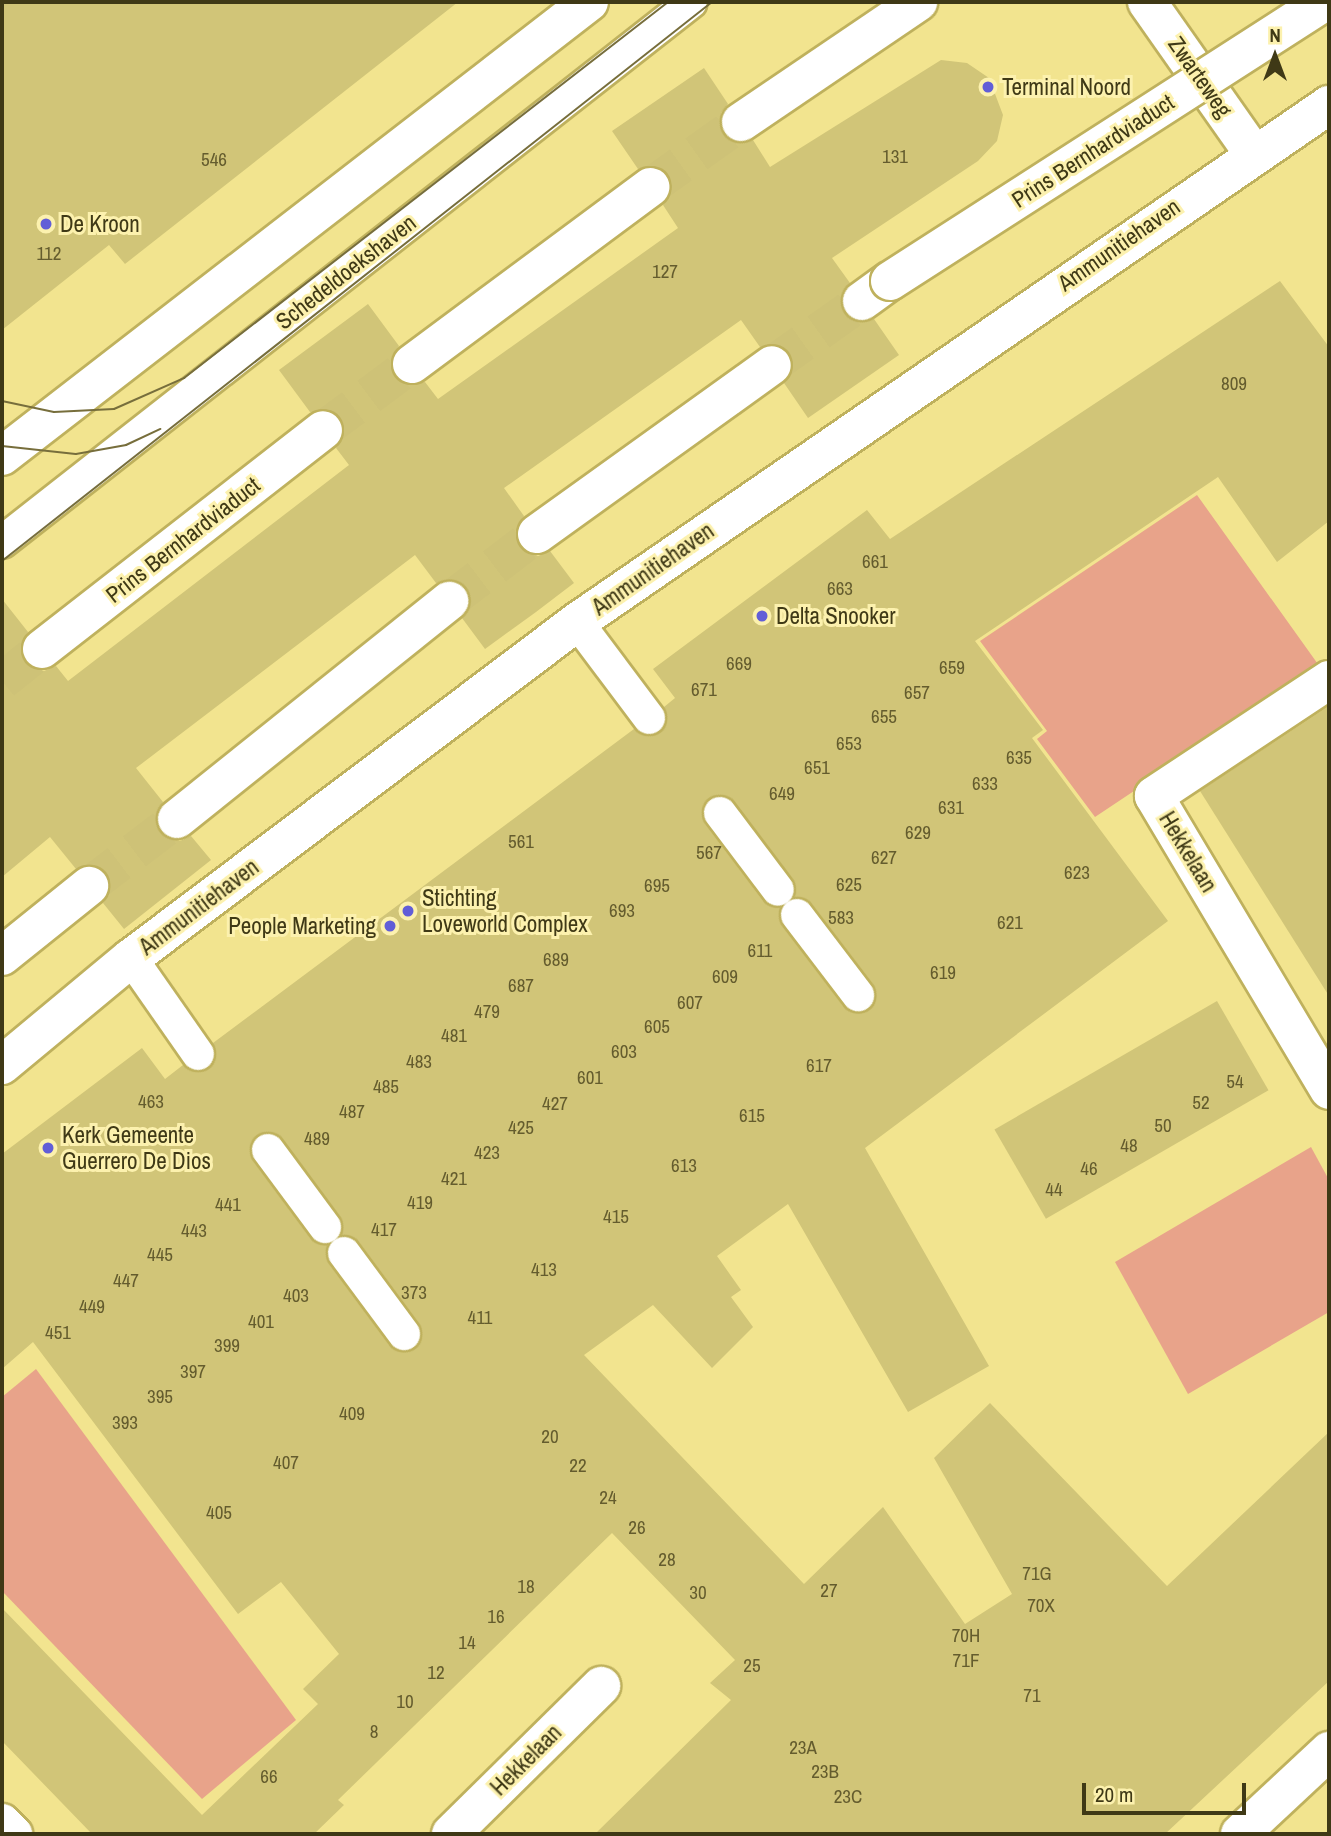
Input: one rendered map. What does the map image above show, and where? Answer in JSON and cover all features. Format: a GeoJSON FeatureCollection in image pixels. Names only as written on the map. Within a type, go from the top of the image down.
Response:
{"type":"FeatureCollection","features":[{"type":"Feature","properties":{"kind":"street"},"geometry":{"type":"LineString","coordinates":[[2,456],[589,2]]}},
{"type":"Feature","properties":{"kind":"street"},"geometry":{"type":"LineString","coordinates":[[754,112],[918,2]]}},
{"type":"Feature","properties":{"kind":"street","name":"Zwarteweg"},"geometry":{"type":"LineString","coordinates":[[1147,2],[1253,153]]}},
{"type":"Feature","properties":{"kind":"street","name":"Prins Bernhardviaduct"},"geometry":{"type":"LineString","coordinates":[[876,291],[1324,2]]}},
{"type":"Feature","properties":{"kind":"street","name":"Ammunitiehaven"},"geometry":{"type":"LineString","coordinates":[[2,1065],[131,958],[577,622],[1253,153],[1314,115]]}},
{"type":"Feature","properties":{"kind":"street"},"geometry":{"type":"LineString","coordinates":[[412,364],[650,187]]}},
{"type":"Feature","properties":{"kind":"street"},"geometry":{"type":"LineString","coordinates":[[537,534],[772,365]]}},
{"type":"Feature","properties":{"kind":"street","name":"Prins Bernhardviaduct"},"geometry":{"type":"LineString","coordinates":[[42,649],[323,430]]}},
{"type":"Feature","properties":{"kind":"street"},"geometry":{"type":"LineString","coordinates":[[177,818],[449,601]]}},
{"type":"Feature","properties":{"kind":"street","name":"Hekkelaan"},"geometry":{"type":"LineString","coordinates":[[1329,680],[1154,796],[1329,1090]]}},
{"type":"Feature","properties":{"kind":"street"},"geometry":{"type":"LineString","coordinates":[[2,956],[89,886]]}},
{"type":"Feature","properties":{"kind":"street","name":"Hekkelaan"},"geometry":{"type":"LineString","coordinates":[[451,1834],[601,1686]]}},
{"type":"Feature","properties":{"kind":"street"},"geometry":{"type":"LineString","coordinates":[[1240,1834],[1329,1751]]}},
{"type":"Feature","properties":{"kind":"street"},"geometry":{"type":"LineString","coordinates":[[2,1823],[13,1834]]}},
{"type":"Feature","properties":{"kind":"lane","name":"Schedeldoekshaven"},"geometry":{"type":"LineString","coordinates":[[2,542],[691,2]]}},
{"type":"Feature","properties":{"kind":"lane"},"geometry":{"type":"LineString","coordinates":[[577,622],[649,718]]}},
{"type":"Feature","properties":{"kind":"lane"},"geometry":{"type":"LineString","coordinates":[[720,813],[778,890]]}},
{"type":"Feature","properties":{"kind":"lane"},"geometry":{"type":"LineString","coordinates":[[797,915],[858,995]]}},
{"type":"Feature","properties":{"kind":"lane"},"geometry":{"type":"LineString","coordinates":[[131,958],[198,1054]]}},
{"type":"Feature","properties":{"kind":"lane"},"geometry":{"type":"LineString","coordinates":[[268,1150],[325,1227]]}},
{"type":"Feature","properties":{"kind":"lane"},"geometry":{"type":"LineString","coordinates":[[344,1253],[404,1334]]}},
{"type":"Feature","properties":{"kind":"shaded area"},"geometry":{"type":"Polygon","coordinates":[[[1197,495],[1320,667],[1095,817],[1037,739],[1047,731],[980,641],[1197,495]]]}},
{"type":"Feature","properties":{"kind":"shaded area"},"geometry":{"type":"Polygon","coordinates":[[[1311,1147],[1329,1180],[1329,1312],[1188,1394],[1115,1262],[1311,1147]]]}},
{"type":"Feature","properties":{"kind":"shaded area"},"geometry":{"type":"Polygon","coordinates":[[[36,1369],[296,1720],[202,1799],[2,1591],[2,1397],[36,1369]]]}},
{"type":"Feature","properties":{"kind":"pier"},"geometry":{"type":"Polygon","coordinates":[[[1205,2],[1314,2],[1329,21],[1329,162],[1205,2]]]}},
{"type":"Feature","properties":{"kind":"building"},"geometry":{"type":"Polygon","coordinates":[[[2,2],[458,2],[125,264],[109,245],[2,330],[2,2]]]}},
{"type":"Feature","properties":{"kind":"building"},"geometry":{"type":"Polygon","coordinates":[[[941,60],[967,63],[989,78],[1003,115],[997,141],[978,161],[832,258],[850,283],[842,293],[844,313],[854,321],[874,319],[899,355],[808,418],[784,383],[792,373],[790,353],[780,345],[760,347],[741,320],[504,488],[524,516],[515,536],[520,547],[538,556],[550,551],[574,583],[536,612],[485,649],[462,618],[470,608],[466,588],[456,580],[436,583],[415,555],[136,768],[163,802],[155,822],[160,833],[180,841],[191,836],[211,860],[124,929],[103,903],[110,893],[106,873],[96,865],[76,869],[50,837],[2,877],[2,599],[28,632],[20,651],[25,663],[44,671],[56,666],[68,681],[349,465],[336,448],[343,438],[341,417],[331,410],[310,412],[279,370],[368,304],[399,346],[392,356],[394,376],[404,384],[425,382],[438,399],[678,228],[663,205],[670,195],[668,175],[658,167],[638,169],[612,131],[704,68],[728,104],[721,113],[723,134],[732,142],[753,140],[770,167],[941,60]]]}},
{"type":"Feature","properties":{"kind":"building"},"geometry":{"type":"Polygon","coordinates":[[[1280,281],[1329,347],[1329,521],[1277,562],[1218,477],[975,641],[1043,730],[1032,738],[1168,921],[865,1148],[989,1366],[908,1412],[788,1204],[717,1256],[741,1290],[731,1297],[753,1327],[712,1368],[653,1305],[584,1355],[804,1584],[883,1507],[965,1624],[1012,1594],[934,1458],[990,1403],[1167,1586],[1329,1432],[1329,1681],[1165,1834],[595,1834],[731,1700],[710,1683],[735,1660],[612,1533],[338,1800],[344,1805],[314,1834],[92,1834],[2,1741],[2,1608],[202,1815],[318,1704],[303,1689],[339,1654],[281,1582],[238,1614],[33,1342],[2,1369],[2,1154],[142,1048],[165,1079],[183,1065],[208,1069],[215,1061],[213,1043],[634,729],[651,736],[661,732],[664,707],[675,698],[653,669],[867,510],[890,539],[1280,281]],[[727,796],[703,805],[705,824],[763,901],[780,908],[782,926],[843,1006],[869,1010],[875,1001],[873,984],[812,904],[795,897],[793,879],[727,796]],[[275,1133],[251,1142],[253,1161],[310,1238],[327,1245],[329,1264],[389,1345],[414,1349],[421,1341],[419,1323],[359,1242],[342,1235],[340,1216],[275,1133]]]}},
{"type":"Feature","properties":{"kind":"building"},"geometry":{"type":"Polygon","coordinates":[[[1329,706],[1329,996],[1200,791],[1329,706]]]}},
{"type":"Feature","properties":{"kind":"building"},"geometry":{"type":"Polygon","coordinates":[[[1217,1001],[1268,1090],[1046,1219],[994,1130],[1217,1001]]]}},
{"type":"Feature","properties":{"kind":"tunnel"},"geometry":{"type":"LineString","coordinates":[[650,187],[741,122]]}},
{"type":"Feature","properties":{"kind":"tunnel"},"geometry":{"type":"LineString","coordinates":[[772,365],[862,301]]}},
{"type":"Feature","properties":{"kind":"tunnel"},"geometry":{"type":"LineString","coordinates":[[323,430],[412,364]]}},
{"type":"Feature","properties":{"kind":"tunnel"},"geometry":{"type":"LineString","coordinates":[[449,601],[537,534]]}},
{"type":"Feature","properties":{"kind":"tunnel"},"geometry":{"type":"LineString","coordinates":[[2,681],[42,649]]}},
{"type":"Feature","properties":{"kind":"tunnel"},"geometry":{"type":"LineString","coordinates":[[89,886],[177,819]]}},
{"type":"Feature","properties":{"kind":"tram line"},"geometry":{"type":"LineString","coordinates":[[2,401],[54,412],[114,409],[184,378],[668,2]]}},
{"type":"Feature","properties":{"kind":"tram line"},"geometry":{"type":"LineString","coordinates":[[2,561],[712,2]]}},
{"type":"Feature","properties":{"kind":"tram line"},"geometry":{"type":"LineString","coordinates":[[2,446],[76,454],[126,445],[161,429]]}},
{"type":"Feature","properties":{"kind":"place","name":"Terminal Noord"},"geometry":{"type":"Point","coordinates":[988,87]}},
{"type":"Feature","properties":{"kind":"place","name":"De Kroon"},"geometry":{"type":"Point","coordinates":[46,224]}},
{"type":"Feature","properties":{"kind":"place","name":"Delta Snooker"},"geometry":{"type":"Point","coordinates":[762,616]}},
{"type":"Feature","properties":{"kind":"place","name":"Stichting Loveworld Complex"},"geometry":{"type":"Point","coordinates":[408,911]}},
{"type":"Feature","properties":{"kind":"place","name":"People Marketing"},"geometry":{"type":"Point","coordinates":[390,926]}},
{"type":"Feature","properties":{"kind":"place","name":"Kerk Gemeente Guerrero De Dios"},"geometry":{"type":"Point","coordinates":[48,1148]}}]}
